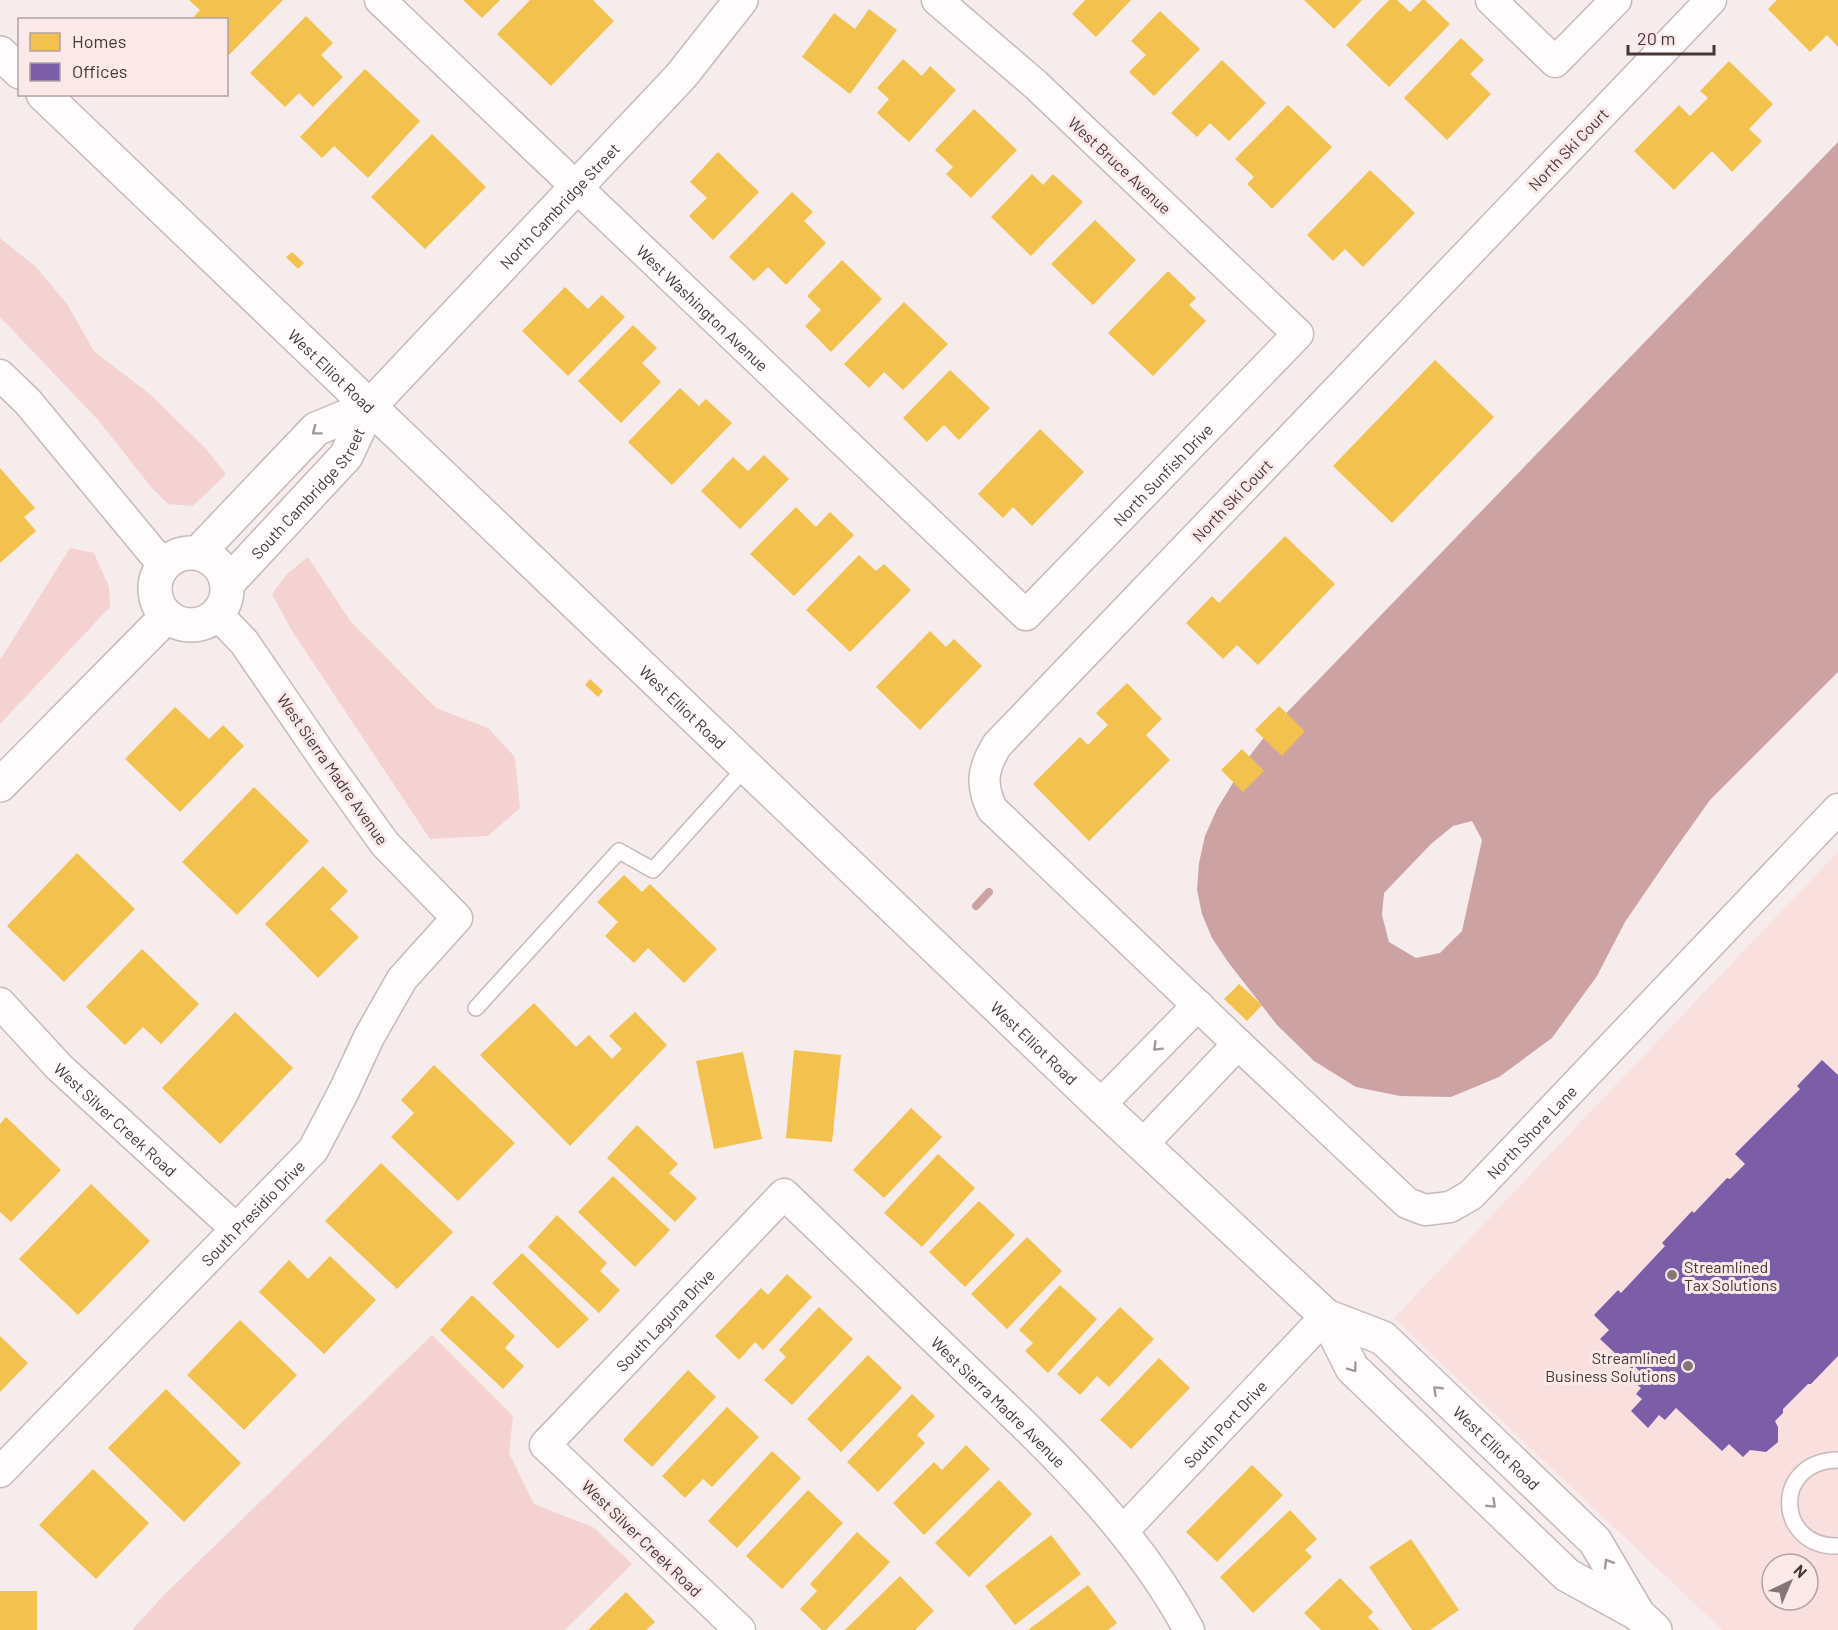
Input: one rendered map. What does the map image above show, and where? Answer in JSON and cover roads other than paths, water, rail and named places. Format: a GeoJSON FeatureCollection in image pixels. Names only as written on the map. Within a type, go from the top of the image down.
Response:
{"type":"FeatureCollection","features":[{"type":"Feature","properties":{"kind":"main road","name":"North Cambridge Street"},"geometry":{"type":"LineString","coordinates":[[369,407],[681,76],[741,0]]}},
{"type":"Feature","properties":{"kind":"main road"},"geometry":{"type":"LineString","coordinates":[[0,53],[18,70]]}},
{"type":"Feature","properties":{"kind":"main road","name":"West Elliot Road"},"geometry":{"type":"LineString","coordinates":[[45,96],[1100,1105],[1326,1316],[1352,1368],[1567,1575],[1646,1622]]}},
{"type":"Feature","properties":{"kind":"main road","name":"South Cambridge Street"},"geometry":{"type":"LineString","coordinates":[[198,553],[316,429],[369,407]]}},
{"type":"Feature","properties":{"kind":"main road","name":"South Cambridge Street"},"geometry":{"type":"LineString","coordinates":[[227,584],[346,456],[369,407]]}},
{"type":"Feature","properties":{"kind":"main road"},"geometry":{"type":"LineString","coordinates":[[189,552],[198,553],[211,559],[222,570],[227,584],[226,595],[217,614],[208,621],[187,625],[167,616],[160,608],[154,585],[157,574],[171,558],[189,552]]}},
{"type":"Feature","properties":{"kind":"main road"},"geometry":{"type":"LineString","coordinates":[[0,785],[167,616]]}},
{"type":"Feature","properties":{"kind":"main road","name":"West Elliot Road"},"geometry":{"type":"LineString","coordinates":[[1326,1316],[1383,1338],[1595,1541],[1646,1622]]}},
{"type":"Feature","properties":{"kind":"street","name":"West Washington Avenue"},"geometry":{"type":"LineString","coordinates":[[380,0],[1026,615]]}},
{"type":"Feature","properties":{"kind":"street","name":"West Bruce Avenue"},"geometry":{"type":"LineString","coordinates":[[938,0],[1036,85],[1298,334]]}},
{"type":"Feature","properties":{"kind":"street"},"geometry":{"type":"LineString","coordinates":[[1491,0],[1556,62],[1616,0]]}},
{"type":"Feature","properties":{"kind":"street","name":"North Ski Court"},"geometry":{"type":"LineString","coordinates":[[1198,1005],[992,809],[985,795],[984,777],[988,760],[997,745],[1711,0]]}},
{"type":"Feature","properties":{"kind":"street","name":"North Sunfish Drive"},"geometry":{"type":"LineString","coordinates":[[1026,615],[1298,334]]}},
{"type":"Feature","properties":{"kind":"street"},"geometry":{"type":"LineString","coordinates":[[0,375],[28,402],[163,565]]}},
{"type":"Feature","properties":{"kind":"street","name":"West Sierra Madre Avenue"},"geometry":{"type":"LineString","coordinates":[[217,614],[244,642],[328,766],[385,844],[457,918]]}},
{"type":"Feature","properties":{"kind":"street","name":"North Shore Lane"},"geometry":{"type":"LineString","coordinates":[[1198,1005],[1407,1203],[1425,1210],[1450,1207],[1471,1195],[1838,809]]}},
{"type":"Feature","properties":{"kind":"street","name":"South Presidio Drive"},"geometry":{"type":"LineString","coordinates":[[0,1472],[313,1150],[343,1094],[369,1037],[402,979],[457,918]]}},
{"type":"Feature","properties":{"kind":"street","name":"West Silver Creek Road"},"geometry":{"type":"LineString","coordinates":[[0,1003],[59,1067],[236,1229]]}},
{"type":"Feature","properties":{"kind":"street"},"geometry":{"type":"LineString","coordinates":[[1100,1105],[1198,1005]]}},
{"type":"Feature","properties":{"kind":"street"},"geometry":{"type":"LineString","coordinates":[[1143,1144],[1238,1044]]}},
{"type":"Feature","properties":{"kind":"street","name":"West Sierra Madre Avenue"},"geometry":{"type":"LineString","coordinates":[[784,1194],[1046,1445],[1123,1531],[1178,1609],[1189,1630]]}},
{"type":"Feature","properties":{"kind":"street","name":"South Laguna Drive"},"geometry":{"type":"LineString","coordinates":[[545,1445],[784,1194]]}},
{"type":"Feature","properties":{"kind":"street","name":"South Port Drive"},"geometry":{"type":"LineString","coordinates":[[1123,1531],[1326,1316]]}},
{"type":"Feature","properties":{"kind":"street","name":"West Silver Creek Road"},"geometry":{"type":"LineString","coordinates":[[545,1445],[740,1630]]}},
{"type":"Feature","properties":{"kind":"lane"},"geometry":{"type":"LineString","coordinates":[[476,1008],[619,851],[652,870],[746,766]]}},
{"type":"Feature","properties":{"kind":"lane"},"geometry":{"type":"LineString","coordinates":[[1838,1460],[1824,1460],[1801,1472],[1795,1481],[1790,1500],[1792,1517],[1804,1535],[1814,1542],[1828,1546],[1838,1545]]}},
{"type":"Feature","properties":{"kind":"waterway"},"geometry":{"type":"LineString","coordinates":[[976,906],[989,892]]}},
{"type":"Feature","properties":{"kind":"place","name":"Streamlined Tax Solutions"},"geometry":{"type":"Point","coordinates":[1672,1275]}},
{"type":"Feature","properties":{"kind":"place","name":"Streamlined Business Solutions"},"geometry":{"type":"Point","coordinates":[1688,1366]}}]}
